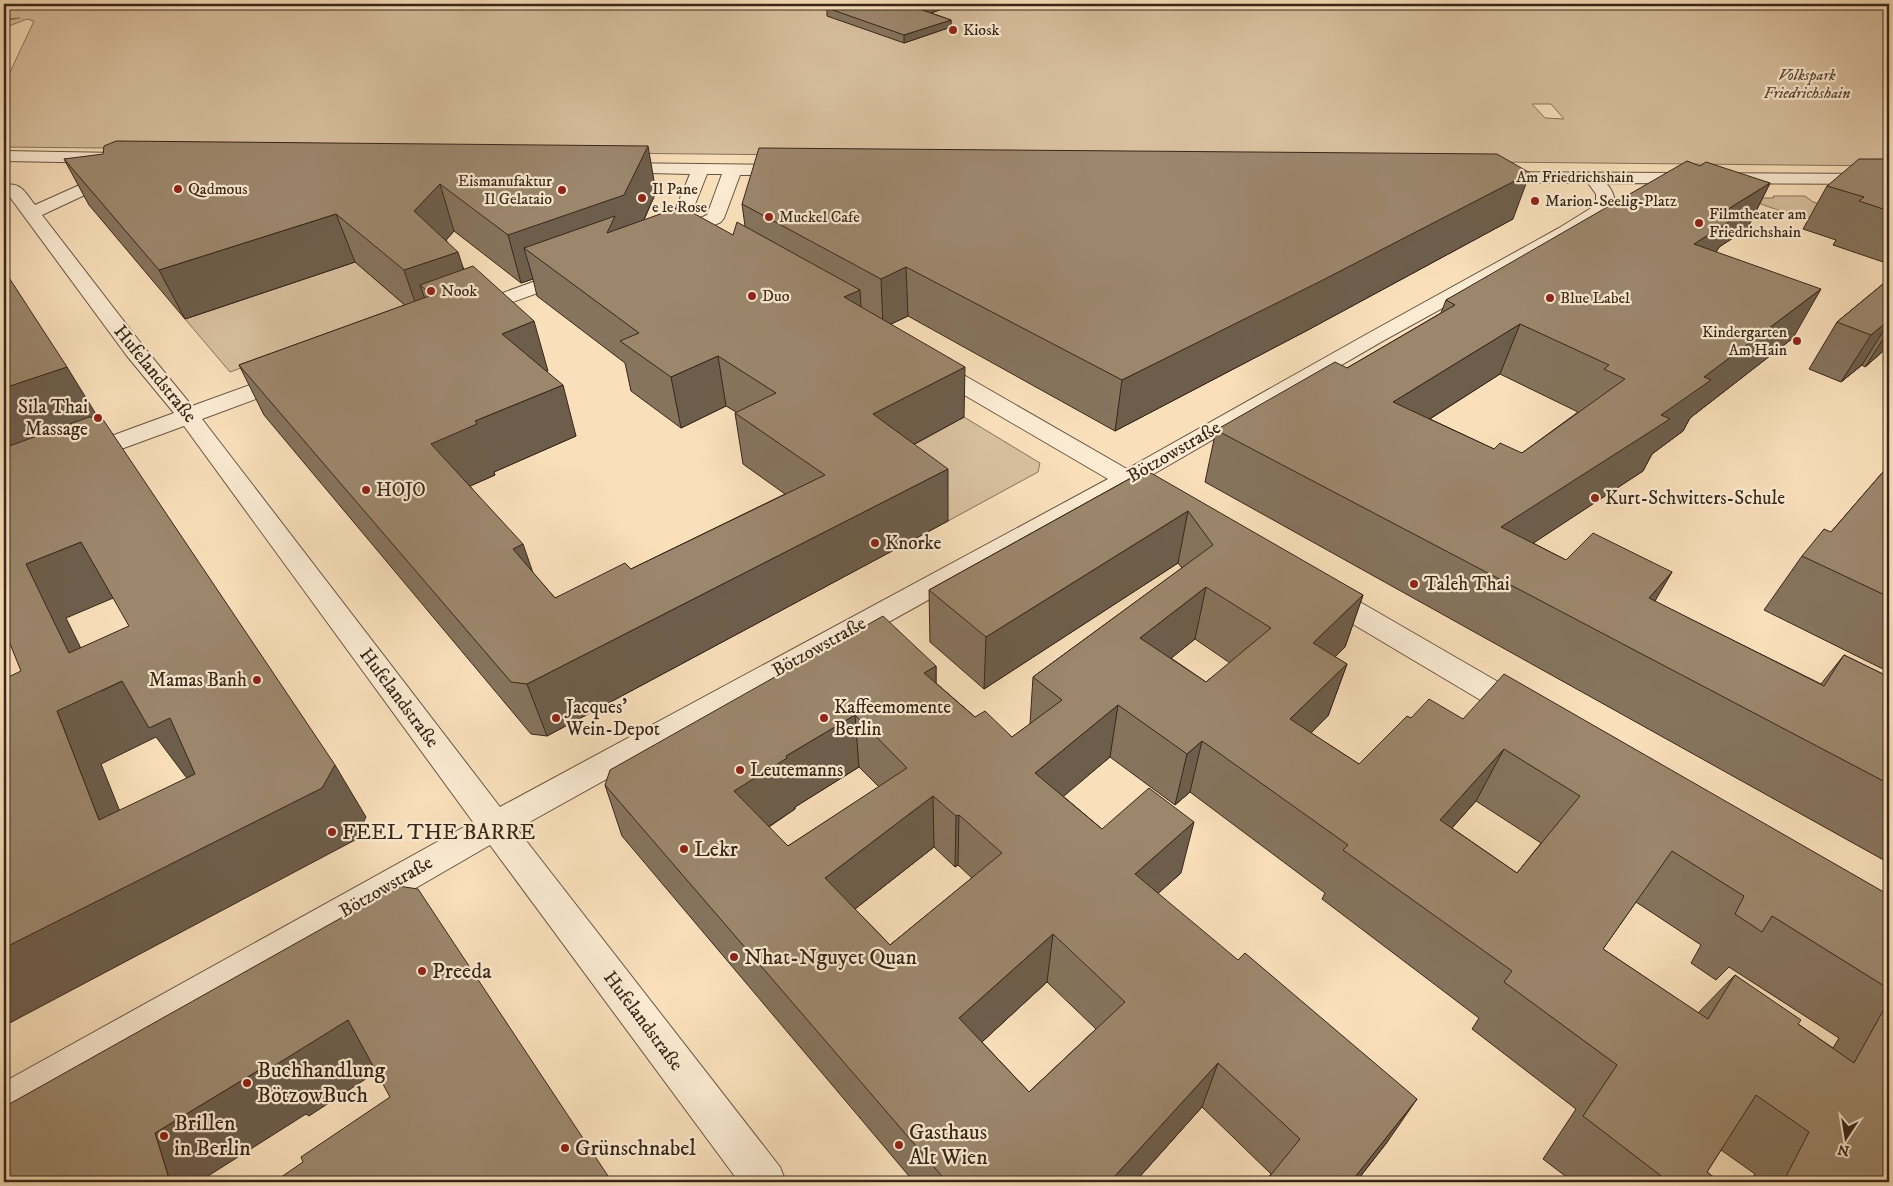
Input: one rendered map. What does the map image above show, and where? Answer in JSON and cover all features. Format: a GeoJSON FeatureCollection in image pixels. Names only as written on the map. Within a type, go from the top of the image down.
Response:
{"type":"FeatureCollection","features":[{"type":"Feature","properties":{"kind":"street"},"geometry":{"type":"LineString","coordinates":[[4,156],[130,165]]}},
{"type":"Feature","properties":{"kind":"street"},"geometry":{"type":"LineString","coordinates":[[4,166],[130,165]]}},
{"type":"Feature","properties":{"kind":"street"},"geometry":{"type":"LineString","coordinates":[[32,214],[109,178],[130,165]]}},
{"type":"Feature","properties":{"kind":"street"},"geometry":{"type":"LineString","coordinates":[[595,168],[801,170]]}},
{"type":"Feature","properties":{"kind":"street"},"geometry":{"type":"LineString","coordinates":[[701,169],[681,218],[692,229],[719,245]]}},
{"type":"Feature","properties":{"kind":"street"},"geometry":{"type":"LineString","coordinates":[[667,239],[715,218],[733,169]]}},
{"type":"Feature","properties":{"kind":"street","name":"Am Friedrichshain"},"geometry":{"type":"LineString","coordinates":[[1473,176],[1889,179]]}},
{"type":"Feature","properties":{"kind":"street","name":"Bötzowstraße"},"geometry":{"type":"LineString","coordinates":[[4,1104],[494,826],[1127,479],[1595,214],[1605,207],[1606,200],[1604,192],[1593,178]]}},
{"type":"Feature","properties":{"kind":"street","name":"Hufelandstraße"},"geometry":{"type":"LineString","coordinates":[[12,189],[135,351],[189,416],[494,826],[765,1182]]}},
{"type":"Feature","properties":{"kind":"street"},"geometry":{"type":"LineString","coordinates":[[451,319],[590,267]]}},
{"type":"Feature","properties":{"kind":"street"},"geometry":{"type":"LineString","coordinates":[[913,356],[1158,497]]}},
{"type":"Feature","properties":{"kind":"street"},"geometry":{"type":"LineString","coordinates":[[57,464],[303,373]]}},
{"type":"Feature","properties":{"kind":"street"},"geometry":{"type":"LineString","coordinates":[[1298,579],[1546,724]]}},
{"type":"Feature","properties":{"kind":"green space","name":"Volkspark Friedrichshain"},"geometry":{"type":"Polygon","coordinates":[[[4,4],[1889,4],[1889,166],[4,147],[4,85],[34,21],[27,19],[4,28],[4,21],[20,18],[4,19],[4,4]],[[1532,104],[1545,118],[1564,119],[1551,104],[1532,104]]]}},
{"type":"Feature","properties":{"kind":"green space"},"geometry":{"type":"Polygon","coordinates":[[[1773,196],[1805,196],[1813,202],[1825,206],[1809,221],[1744,198],[1774,198],[1773,196]]]}},
{"type":"Feature","properties":{"kind":"green space"},"geometry":{"type":"Polygon","coordinates":[[[355,262],[408,308],[230,372],[185,319],[355,262]]]}},
{"type":"Feature","properties":{"kind":"green space"},"geometry":{"type":"Polygon","coordinates":[[[964,417],[1040,463],[1038,472],[948,521],[905,487],[885,461],[964,417]]]}},
{"type":"Feature","properties":{"kind":"building"},"geometry":{"type":"Polygon","coordinates":[[[843,4],[935,4],[919,9],[951,20],[904,35],[827,8],[843,4]]]}},
{"type":"Feature","properties":{"kind":"building"},"geometry":{"type":"Polygon","coordinates":[[[116,141],[648,146],[624,195],[508,235],[440,184],[414,211],[458,252],[404,270],[336,214],[159,270],[64,159],[103,154],[104,146],[116,141]]]}},
{"type":"Feature","properties":{"kind":"building"},"geometry":{"type":"Polygon","coordinates":[[[759,148],[1497,154],[1530,173],[1319,282],[1122,380],[906,267],[881,279],[742,204],[759,148]]]}},
{"type":"Feature","properties":{"kind":"building"},"geometry":{"type":"Polygon","coordinates":[[[1859,159],[1889,159],[1889,211],[1859,201],[1864,197],[1827,186],[1859,159]]]}},
{"type":"Feature","properties":{"kind":"building"},"geometry":{"type":"Polygon","coordinates":[[[1687,161],[1700,166],[1706,162],[1770,183],[1720,214],[1733,219],[1694,244],[1821,289],[1704,377],[1711,380],[1661,415],[1670,419],[1501,527],[1566,560],[1593,533],[1672,572],[1649,598],[1824,686],[1844,655],[1889,677],[1889,784],[1216,430],[1335,362],[1347,368],[1455,305],[1446,300],[1687,161]],[[1520,324],[1393,402],[1494,449],[1500,443],[1522,453],[1625,379],[1604,369],[1609,365],[1520,324]]]}},
{"type":"Feature","properties":{"kind":"building"},"geometry":{"type":"Polygon","coordinates":[[[677,208],[686,209],[733,235],[737,222],[860,290],[844,297],[965,367],[873,414],[948,469],[527,684],[511,682],[239,365],[432,295],[420,285],[473,266],[534,321],[502,334],[563,385],[475,421],[477,424],[431,444],[523,544],[513,549],[555,598],[625,563],[631,569],[825,475],[735,413],[776,393],[718,356],[671,377],[620,341],[639,333],[524,248],[615,216],[607,233],[677,208]]]}},
{"type":"Feature","properties":{"kind":"building"},"geometry":{"type":"Polygon","coordinates":[[[4,270],[67,367],[4,388],[4,270]]]}},
{"type":"Feature","properties":{"kind":"building"},"geometry":{"type":"Polygon","coordinates":[[[1889,279],[1889,320],[1871,335],[1837,322],[1889,279]]]}},
{"type":"Feature","properties":{"kind":"building"},"geometry":{"type":"Polygon","coordinates":[[[89,417],[102,418],[335,765],[322,788],[4,948],[4,679],[21,671],[4,629],[4,448],[89,417]],[[81,542],[26,564],[69,653],[129,626],[81,542]],[[122,681],[57,711],[99,820],[195,774],[170,718],[149,728],[122,681]]]}},
{"type":"Feature","properties":{"kind":"building"},"geometry":{"type":"Polygon","coordinates":[[[1889,465],[1889,597],[1802,556],[1824,529],[1831,532],[1889,465]]]}},
{"type":"Feature","properties":{"kind":"building"},"geometry":{"type":"Polygon","coordinates":[[[1140,473],[1151,473],[1363,595],[1313,643],[1347,664],[1290,719],[1359,764],[1407,716],[1411,718],[1429,699],[1463,719],[1504,674],[1889,895],[1889,989],[1772,916],[1762,932],[1735,914],[1744,896],[1672,851],[1603,949],[1708,1019],[1735,975],[1801,1020],[1798,1024],[1854,1063],[1889,1000],[1889,1182],[1783,1182],[1809,1132],[1756,1095],[1707,1172],[1720,1182],[1669,1182],[1583,1116],[1617,1065],[1504,982],[1512,971],[1343,850],[1348,845],[1202,741],[1187,754],[1118,705],[1035,773],[1102,829],[1149,788],[1194,822],[1135,874],[1238,960],[1245,953],[1417,1099],[1351,1182],[1265,1182],[1300,1139],[1218,1063],[1114,1177],[1119,1182],[947,1182],[605,785],[610,770],[883,616],[936,666],[924,673],[975,717],[985,711],[1012,737],[1062,700],[1033,677],[1213,545],[1188,511],[986,637],[929,590],[1140,473]],[[1206,587],[1140,638],[1206,682],[1271,628],[1206,587]],[[855,715],[786,756],[787,758],[734,791],[788,846],[907,768],[855,715]],[[1504,749],[1440,820],[1517,873],[1580,796],[1504,749]],[[933,796],[825,878],[890,945],[1002,853],[959,815],[956,816],[933,796]],[[1053,934],[959,1018],[1029,1092],[1125,1002],[1053,934]]]}},
{"type":"Feature","properties":{"kind":"building"},"geometry":{"type":"Polygon","coordinates":[[[398,886],[418,889],[612,1182],[274,1182],[303,1162],[301,1157],[390,1097],[348,1020],[266,1071],[264,1067],[155,1133],[170,1182],[4,1182],[4,1107],[398,886]]]}},
{"type":"Feature","properties":{"kind":"place","name":"Kiosk"},"geometry":{"type":"Point","coordinates":[953,30]}},
{"type":"Feature","properties":{"kind":"place","name":"Qadmous"},"geometry":{"type":"Point","coordinates":[178,189]}},
{"type":"Feature","properties":{"kind":"place","name":"Eismanufaktur Il Gelataio"},"geometry":{"type":"Point","coordinates":[562,190]}},
{"type":"Feature","properties":{"kind":"place","name":"Il Pane e le Rose"},"geometry":{"type":"Point","coordinates":[642,198]}},
{"type":"Feature","properties":{"kind":"place","name":"Marion-Seelig-Platz"},"geometry":{"type":"Point","coordinates":[1535,201]}},
{"type":"Feature","properties":{"kind":"place","name":"Muckel Cafe"},"geometry":{"type":"Point","coordinates":[769,217]}},
{"type":"Feature","properties":{"kind":"place","name":"Filmtheater am Friedrichshain"},"geometry":{"type":"Point","coordinates":[1699,223]}},
{"type":"Feature","properties":{"kind":"place","name":"Nook"},"geometry":{"type":"Point","coordinates":[431,291]}},
{"type":"Feature","properties":{"kind":"place","name":"Duo"},"geometry":{"type":"Point","coordinates":[752,296]}},
{"type":"Feature","properties":{"kind":"place","name":"Blue Label"},"geometry":{"type":"Point","coordinates":[1550,298]}},
{"type":"Feature","properties":{"kind":"place","name":"Kindergarten Am Hain"},"geometry":{"type":"Point","coordinates":[1797,341]}},
{"type":"Feature","properties":{"kind":"place","name":"Sila Thai Massage"},"geometry":{"type":"Point","coordinates":[98,418]}},
{"type":"Feature","properties":{"kind":"place","name":"HOJO"},"geometry":{"type":"Point","coordinates":[366,490]}},
{"type":"Feature","properties":{"kind":"place","name":"Kurt-Schwitters-Schule"},"geometry":{"type":"Point","coordinates":[1595,498]}},
{"type":"Feature","properties":{"kind":"place","name":"Knorke"},"geometry":{"type":"Point","coordinates":[875,543]}},
{"type":"Feature","properties":{"kind":"place","name":"Taleh Thai"},"geometry":{"type":"Point","coordinates":[1414,584]}},
{"type":"Feature","properties":{"kind":"place","name":"Mamas Banh"},"geometry":{"type":"Point","coordinates":[257,680]}},
{"type":"Feature","properties":{"kind":"place","name":"Jacques' Wein-Depot"},"geometry":{"type":"Point","coordinates":[556,718]}},
{"type":"Feature","properties":{"kind":"place","name":"Kaffeemomente Berlin"},"geometry":{"type":"Point","coordinates":[824,718]}},
{"type":"Feature","properties":{"kind":"place","name":"Leutemanns"},"geometry":{"type":"Point","coordinates":[740,770]}},
{"type":"Feature","properties":{"kind":"place","name":"FEEL THE BARRE"},"geometry":{"type":"Point","coordinates":[332,832]}},
{"type":"Feature","properties":{"kind":"place","name":"Lekr"},"geometry":{"type":"Point","coordinates":[684,849]}},
{"type":"Feature","properties":{"kind":"place","name":"Nhat-Nguyet Quan"},"geometry":{"type":"Point","coordinates":[734,957]}},
{"type":"Feature","properties":{"kind":"place","name":"Preeda"},"geometry":{"type":"Point","coordinates":[422,971]}},
{"type":"Feature","properties":{"kind":"place","name":"Buchhandlung BötzowBuch"},"geometry":{"type":"Point","coordinates":[247,1083]}},
{"type":"Feature","properties":{"kind":"place","name":"Brillen in Berlin"},"geometry":{"type":"Point","coordinates":[164,1136]}},
{"type":"Feature","properties":{"kind":"place","name":"Gasthaus Alt Wien"},"geometry":{"type":"Point","coordinates":[899,1145]}},
{"type":"Feature","properties":{"kind":"place","name":"Grünschnabel"},"geometry":{"type":"Point","coordinates":[565,1148]}}]}
